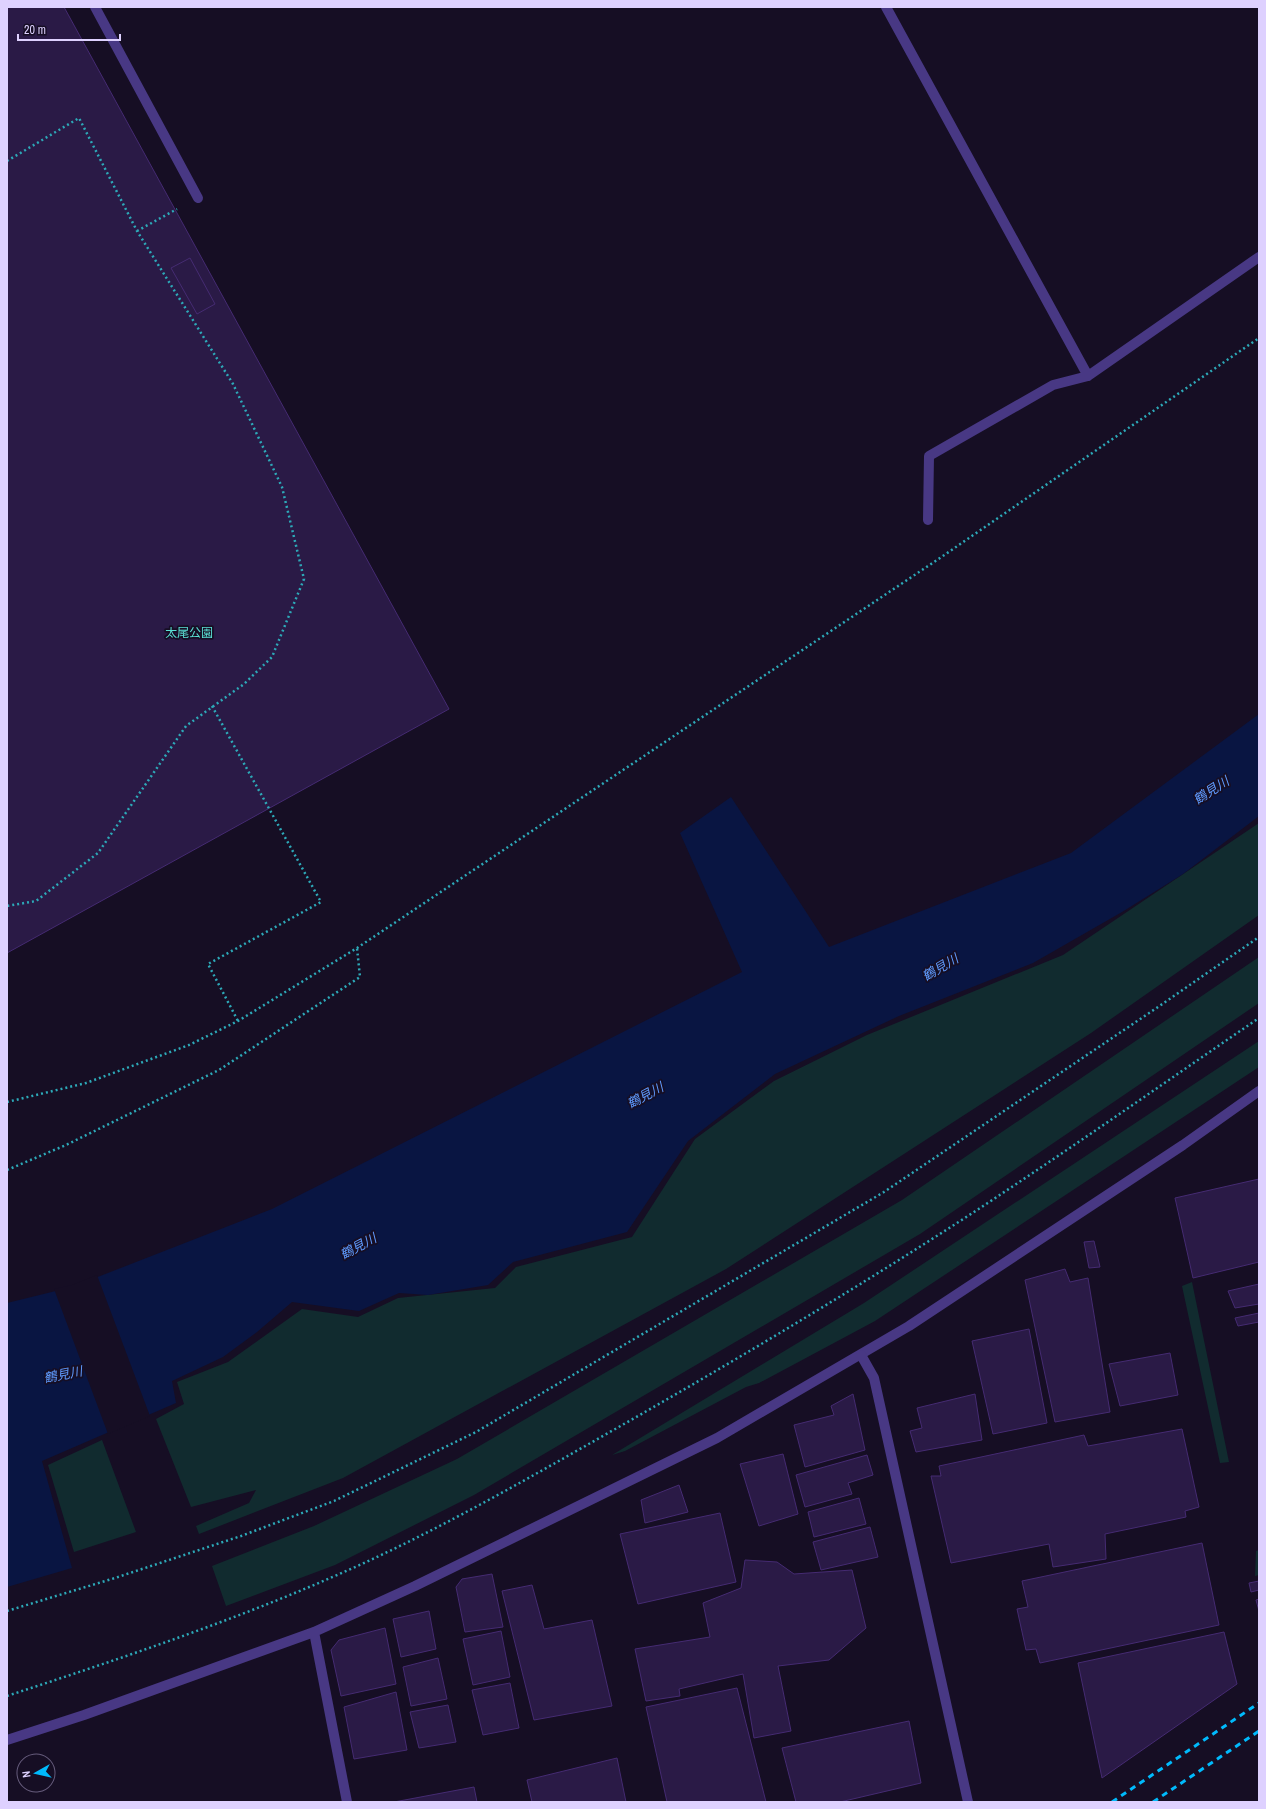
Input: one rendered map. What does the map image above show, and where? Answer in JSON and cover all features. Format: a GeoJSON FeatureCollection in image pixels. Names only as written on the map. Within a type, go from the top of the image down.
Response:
{"type":"FeatureCollection","features":[{"type":"Feature","properties":{"kind":"street"},"geometry":{"type":"LineString","coordinates":[[95,7],[198,198]]}},
{"type":"Feature","properties":{"kind":"street"},"geometry":{"type":"LineString","coordinates":[[886,7],[1088,376]]}},
{"type":"Feature","properties":{"kind":"street"},"geometry":{"type":"LineString","coordinates":[[928,520],[929,456],[1053,385],[1088,376],[1259,257]]}},
{"type":"Feature","properties":{"kind":"street"},"geometry":{"type":"LineString","coordinates":[[7,1740],[84,1715],[314,1632],[415,1586],[717,1438],[909,1326],[1183,1145],[1259,1091]]}},
{"type":"Feature","properties":{"kind":"street"},"geometry":{"type":"LineString","coordinates":[[861,1355],[874,1378],[968,1802]]}},
{"type":"Feature","properties":{"kind":"street"},"geometry":{"type":"LineString","coordinates":[[314,1632],[347,1802]]}},
{"type":"Feature","properties":{"kind":"path"},"geometry":{"type":"LineString","coordinates":[[7,161],[79,118],[137,231],[236,390],[282,487],[304,579],[272,657],[244,684],[186,726],[98,854],[36,901],[7,906]]}},
{"type":"Feature","properties":{"kind":"path"},"geometry":{"type":"LineString","coordinates":[[137,231],[198,198]]}},
{"type":"Feature","properties":{"kind":"path"},"geometry":{"type":"LineString","coordinates":[[7,1102],[86,1082],[189,1045],[238,1021],[357,948],[940,558],[1259,338]]}},
{"type":"Feature","properties":{"kind":"path"},"geometry":{"type":"LineString","coordinates":[[212,706],[321,902],[208,964],[238,1021]]}},
{"type":"Feature","properties":{"kind":"path"},"geometry":{"type":"LineString","coordinates":[[7,1611],[115,1578],[241,1536],[334,1502],[476,1432],[884,1192],[1259,937]]}},
{"type":"Feature","properties":{"kind":"path"},"geometry":{"type":"LineString","coordinates":[[7,1170],[66,1145],[219,1070],[360,977],[357,948]]}},
{"type":"Feature","properties":{"kind":"path"},"geometry":{"type":"LineString","coordinates":[[7,1696],[144,1651],[253,1611],[365,1562],[484,1503],[674,1396],[861,1283],[975,1211],[1259,1018]]}},
{"type":"Feature","properties":{"kind":"green space"},"geometry":{"type":"Polygon","coordinates":[[[1259,823],[1259,915],[1091,1033],[726,1269],[343,1478],[199,1534],[196,1526],[249,1503],[256,1490],[191,1507],[156,1419],[184,1404],[177,1382],[228,1362],[302,1309],[358,1317],[398,1298],[495,1288],[516,1267],[632,1237],[695,1139],[774,1081],[867,1035],[1063,955],[1259,823]]]}},
{"type":"Feature","properties":{"kind":"green space"},"geometry":{"type":"Polygon","coordinates":[[[1259,957],[1259,1003],[920,1234],[474,1495],[335,1565],[226,1606],[212,1566],[314,1526],[457,1459],[902,1200],[1259,957]]]}},
{"type":"Feature","properties":{"kind":"green space"},"geometry":{"type":"Polygon","coordinates":[[[1259,1041],[1259,1067],[875,1321],[759,1383],[746,1387],[625,1451],[612,1455],[864,1303],[1259,1041]]]}},
{"type":"Feature","properties":{"kind":"green space"},"geometry":{"type":"Polygon","coordinates":[[[1192,1282],[1229,1462],[1220,1463],[1182,1286],[1192,1282]]]}},
{"type":"Feature","properties":{"kind":"green space"},"geometry":{"type":"Polygon","coordinates":[[[102,1440],[136,1532],[74,1552],[48,1465],[102,1440]]]}},
{"type":"Feature","properties":{"kind":"green space"},"geometry":{"type":"Polygon","coordinates":[[[1259,1550],[1259,1575],[1255,1576],[1256,1551],[1259,1550]]]}},
{"type":"Feature","properties":{"kind":"water","name":"鶴見川"},"geometry":{"type":"Polygon","coordinates":[[[1259,714],[1259,816],[1183,874],[1122,912],[1033,963],[899,1016],[775,1074],[688,1141],[627,1232],[513,1262],[488,1285],[428,1295],[399,1293],[359,1311],[292,1302],[257,1332],[223,1357],[172,1381],[176,1403],[42,1461],[72,1568],[7,1587],[7,1303],[72,1287],[272,1209],[742,972],[680,833],[731,797],[829,947],[1071,853],[1259,714]]]}},
{"type":"Feature","properties":{"kind":"pier"},"geometry":{"type":"Polygon","coordinates":[[[97,1275],[150,1416],[108,1434],[54,1289],[72,1285],[97,1275]]]}},
{"type":"Feature","properties":{"kind":"building","name":"太尾公園"},"geometry":{"type":"Polygon","coordinates":[[[7,7],[64,7],[449,709],[7,953],[7,7]]]}},
{"type":"Feature","properties":{"kind":"building"},"geometry":{"type":"Polygon","coordinates":[[[190,258],[215,304],[197,314],[171,268],[190,258]]]}},
{"type":"Feature","properties":{"kind":"building"},"geometry":{"type":"Polygon","coordinates":[[[1259,1179],[1259,1262],[1193,1278],[1175,1198],[1259,1179]]]}},
{"type":"Feature","properties":{"kind":"building"},"geometry":{"type":"Polygon","coordinates":[[[1094,1241],[1100,1267],[1089,1268],[1084,1242],[1094,1241]]]}},
{"type":"Feature","properties":{"kind":"building"},"geometry":{"type":"Polygon","coordinates":[[[1065,1269],[1070,1282],[1088,1278],[1110,1412],[1055,1422],[1025,1280],[1065,1269]]]}},
{"type":"Feature","properties":{"kind":"building"},"geometry":{"type":"Polygon","coordinates":[[[1259,1284],[1259,1304],[1235,1308],[1228,1291],[1259,1284]]]}},
{"type":"Feature","properties":{"kind":"building"},"geometry":{"type":"Polygon","coordinates":[[[1259,1313],[1259,1322],[1238,1326],[1235,1318],[1259,1313]]]}},
{"type":"Feature","properties":{"kind":"building"},"geometry":{"type":"Polygon","coordinates":[[[1029,1329],[1047,1423],[993,1434],[972,1341],[1029,1329]]]}},
{"type":"Feature","properties":{"kind":"building"},"geometry":{"type":"Polygon","coordinates":[[[1170,1353],[1178,1395],[1120,1406],[1109,1364],[1170,1353]]]}},
{"type":"Feature","properties":{"kind":"building"},"geometry":{"type":"Polygon","coordinates":[[[853,1394],[865,1450],[805,1467],[794,1425],[834,1415],[831,1406],[853,1394]]]}},
{"type":"Feature","properties":{"kind":"building"},"geometry":{"type":"Polygon","coordinates":[[[975,1394],[982,1440],[916,1452],[910,1431],[922,1428],[917,1408],[975,1394]]]}},
{"type":"Feature","properties":{"kind":"building"},"geometry":{"type":"Polygon","coordinates":[[[1182,1429],[1199,1507],[1185,1511],[1186,1517],[1105,1534],[1106,1559],[1053,1567],[1049,1544],[951,1563],[931,1476],[941,1476],[939,1466],[1084,1435],[1088,1446],[1182,1429]]]}},
{"type":"Feature","properties":{"kind":"building"},"geometry":{"type":"Polygon","coordinates":[[[783,1454],[798,1514],[759,1526],[740,1464],[783,1454]]]}},
{"type":"Feature","properties":{"kind":"building"},"geometry":{"type":"Polygon","coordinates":[[[867,1455],[873,1475],[848,1483],[852,1494],[805,1507],[796,1475],[867,1455]]]}},
{"type":"Feature","properties":{"kind":"building"},"geometry":{"type":"Polygon","coordinates":[[[679,1485],[688,1512],[645,1523],[641,1500],[679,1485]]]}},
{"type":"Feature","properties":{"kind":"building"},"geometry":{"type":"Polygon","coordinates":[[[859,1498],[866,1524],[814,1537],[808,1512],[859,1498]]]}},
{"type":"Feature","properties":{"kind":"building"},"geometry":{"type":"Polygon","coordinates":[[[720,1513],[736,1582],[638,1604],[620,1534],[720,1513]]]}},
{"type":"Feature","properties":{"kind":"building"},"geometry":{"type":"Polygon","coordinates":[[[870,1527],[878,1557],[821,1570],[813,1542],[870,1527]]]}},
{"type":"Feature","properties":{"kind":"building"},"geometry":{"type":"Polygon","coordinates":[[[1202,1543],[1219,1625],[1040,1663],[1036,1649],[1026,1650],[1017,1609],[1028,1607],[1022,1581],[1202,1543]]]}},
{"type":"Feature","properties":{"kind":"building"},"geometry":{"type":"Polygon","coordinates":[[[745,1560],[777,1562],[794,1574],[852,1570],[866,1628],[829,1660],[778,1666],[791,1731],[754,1738],[743,1674],[679,1689],[680,1696],[646,1701],[635,1649],[710,1637],[703,1603],[741,1588],[745,1560]]]}},
{"type":"Feature","properties":{"kind":"building"},"geometry":{"type":"Polygon","coordinates":[[[492,1574],[503,1627],[465,1632],[456,1587],[462,1579],[492,1574]]]}},
{"type":"Feature","properties":{"kind":"building"},"geometry":{"type":"Polygon","coordinates":[[[1259,1581],[1259,1590],[1251,1592],[1249,1583],[1259,1581]]]}},
{"type":"Feature","properties":{"kind":"building"},"geometry":{"type":"Polygon","coordinates":[[[532,1585],[544,1629],[592,1620],[612,1706],[534,1720],[502,1591],[532,1585]]]}},
{"type":"Feature","properties":{"kind":"building"},"geometry":{"type":"Polygon","coordinates":[[[1259,1599],[1259,1611],[1256,1600],[1259,1599]]]}},
{"type":"Feature","properties":{"kind":"building"},"geometry":{"type":"Polygon","coordinates":[[[429,1611],[436,1649],[401,1657],[393,1619],[429,1611]]]}},
{"type":"Feature","properties":{"kind":"building"},"geometry":{"type":"Polygon","coordinates":[[[385,1628],[396,1684],[341,1696],[331,1650],[339,1640],[385,1628]]]}},
{"type":"Feature","properties":{"kind":"building"},"geometry":{"type":"Polygon","coordinates":[[[501,1631],[510,1677],[473,1685],[463,1639],[501,1631]]]}},
{"type":"Feature","properties":{"kind":"building"},"geometry":{"type":"Polygon","coordinates":[[[1224,1632],[1237,1684],[1102,1778],[1078,1663],[1224,1632]]]}},
{"type":"Feature","properties":{"kind":"building"},"geometry":{"type":"Polygon","coordinates":[[[438,1658],[447,1699],[411,1706],[403,1667],[438,1658]]]}},
{"type":"Feature","properties":{"kind":"building"},"geometry":{"type":"Polygon","coordinates":[[[510,1683],[519,1728],[483,1735],[472,1690],[510,1683]]]}},
{"type":"Feature","properties":{"kind":"building"},"geometry":{"type":"Polygon","coordinates":[[[737,1688],[766,1802],[667,1802],[646,1707],[737,1688]]]}},
{"type":"Feature","properties":{"kind":"building"},"geometry":{"type":"Polygon","coordinates":[[[396,1692],[407,1750],[354,1759],[344,1707],[396,1692]]]}},
{"type":"Feature","properties":{"kind":"building"},"geometry":{"type":"Polygon","coordinates":[[[448,1705],[456,1742],[419,1748],[410,1712],[448,1705]]]}},
{"type":"Feature","properties":{"kind":"building"},"geometry":{"type":"Polygon","coordinates":[[[909,1721],[921,1783],[840,1802],[796,1802],[782,1748],[909,1721]]]}},
{"type":"Feature","properties":{"kind":"building"},"geometry":{"type":"Polygon","coordinates":[[[617,1758],[626,1802],[532,1802],[527,1780],[617,1758]]]}},
{"type":"Feature","properties":{"kind":"building"},"geometry":{"type":"Polygon","coordinates":[[[474,1787],[477,1802],[394,1802],[474,1787]]]}},
{"type":"Feature","properties":{"kind":"railway"},"geometry":{"type":"LineString","coordinates":[[1112,1802],[1259,1703]]}},
{"type":"Feature","properties":{"kind":"railway"},"geometry":{"type":"LineString","coordinates":[[1153,1802],[1259,1731]]}}]}
